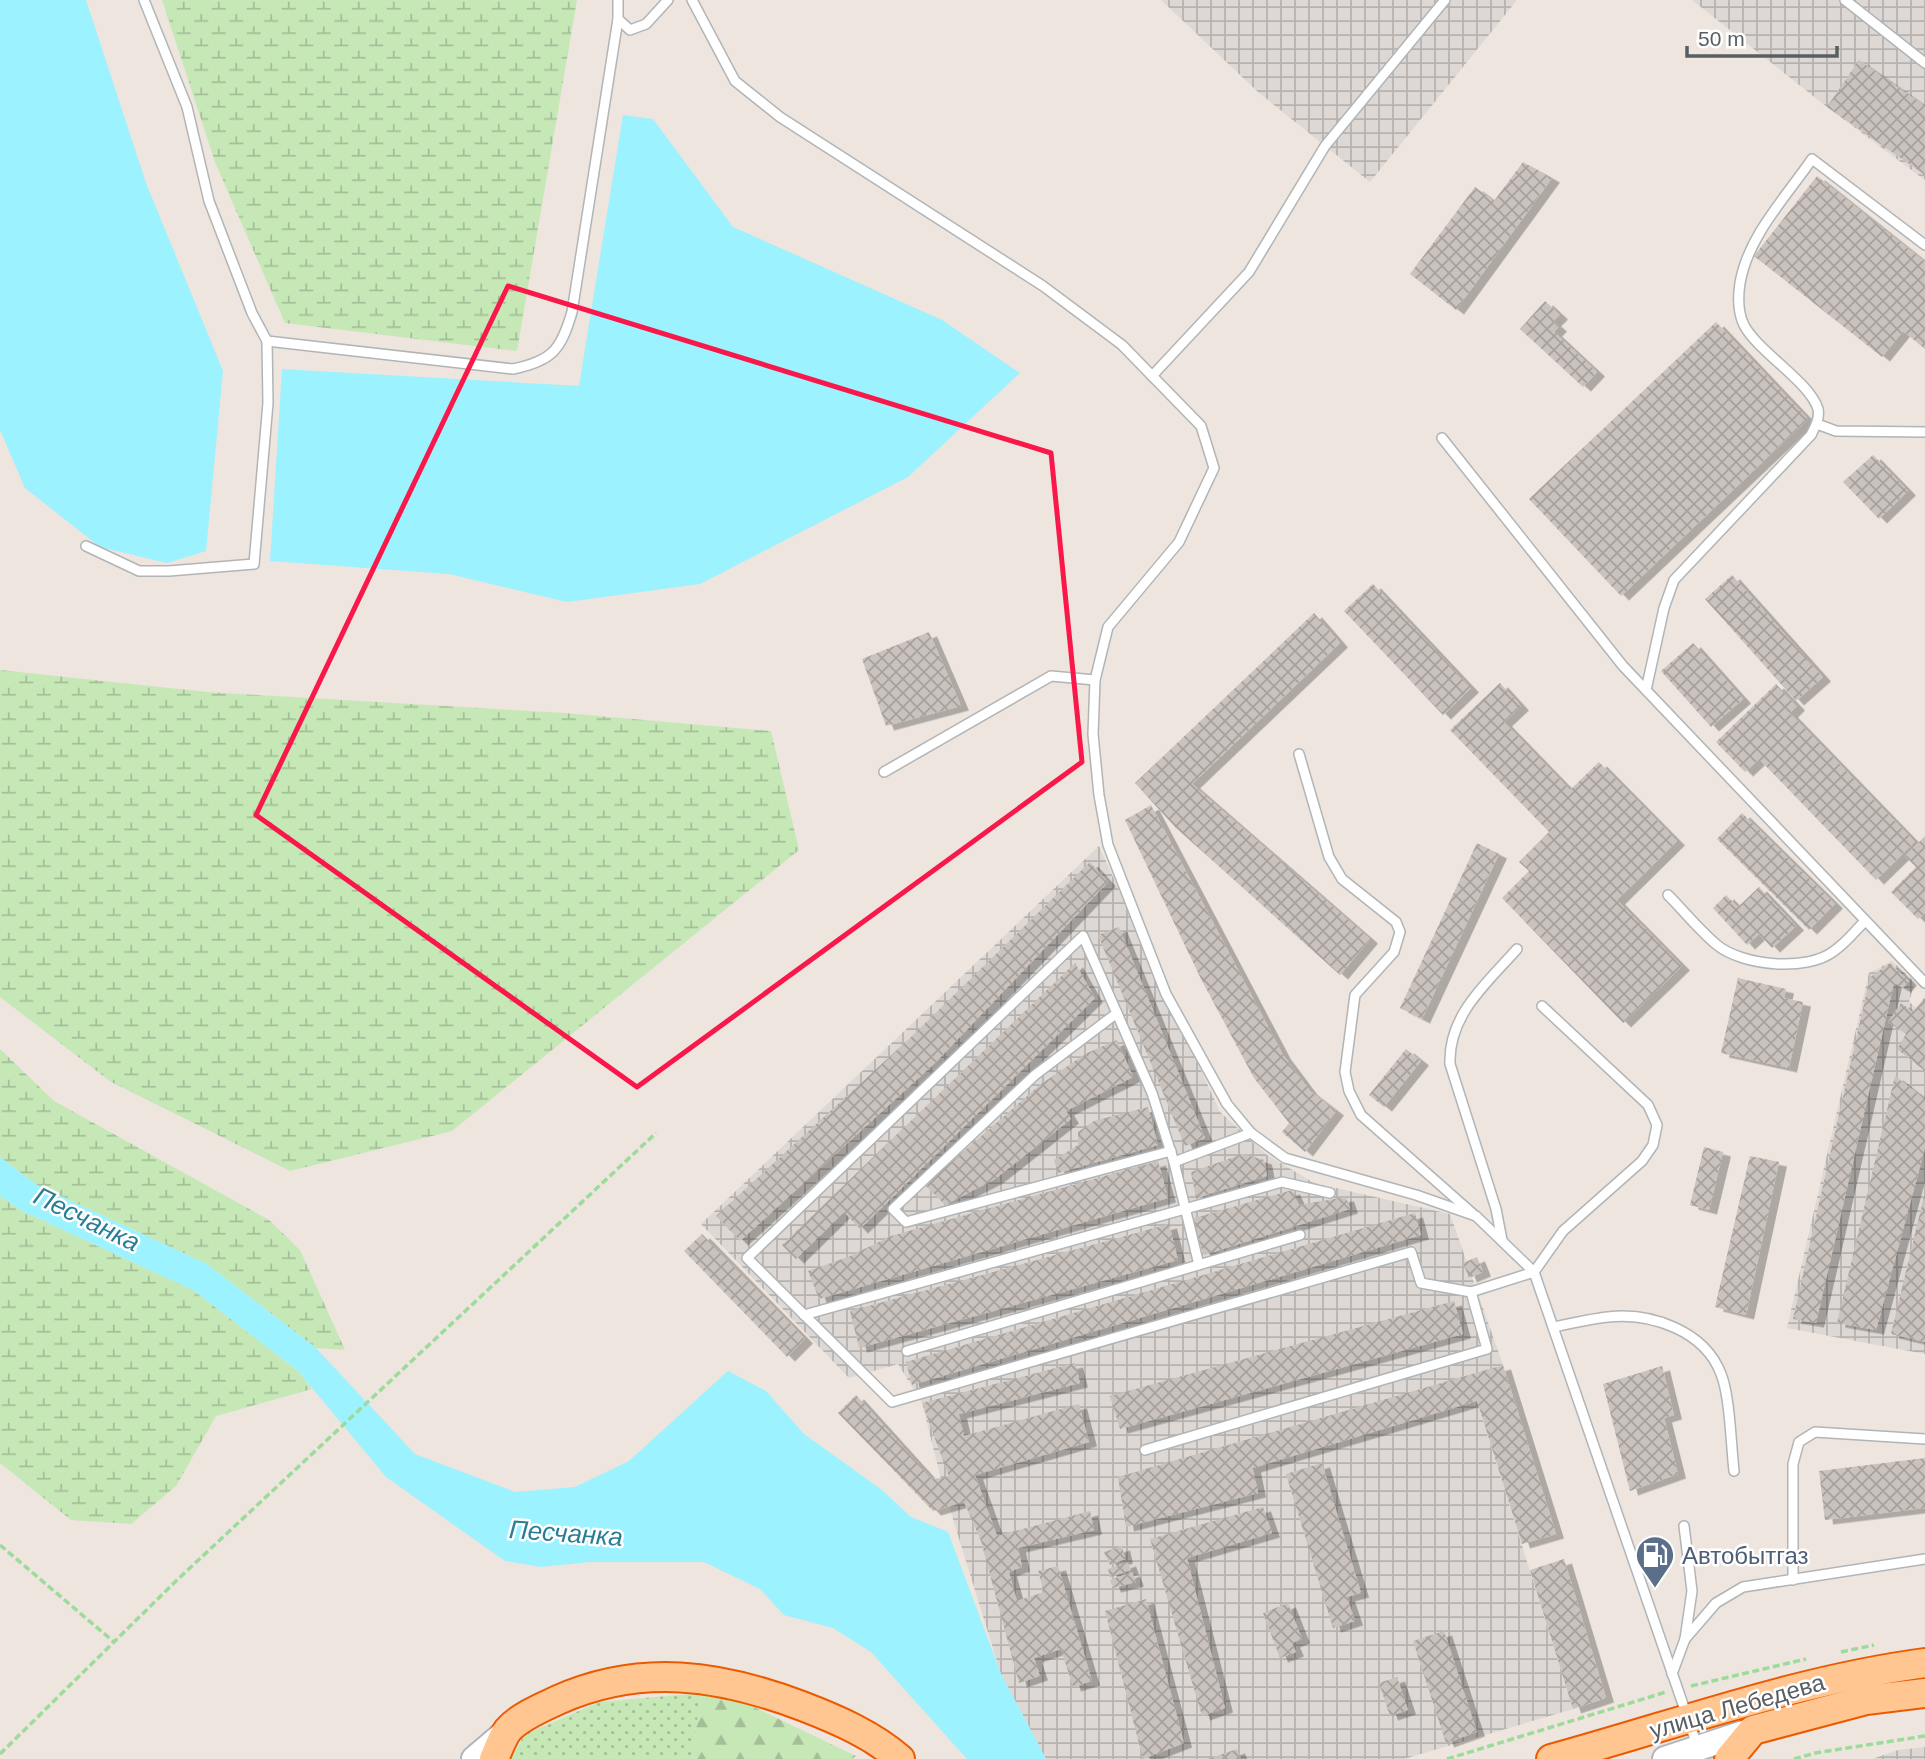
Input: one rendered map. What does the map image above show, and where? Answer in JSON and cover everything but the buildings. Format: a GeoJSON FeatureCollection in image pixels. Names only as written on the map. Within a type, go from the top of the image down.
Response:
{"type":"FeatureCollection","features":[{"type":"Feature","properties":{"kind":"highway","name":"улица Лебедева"},"geometry":{"type":"LineString","coordinates":[[1551,1759],[1863,1671],[1925,1663]]}},
{"type":"Feature","properties":{"kind":"highway"},"geometry":{"type":"LineString","coordinates":[[494,1759],[509,1730],[551,1704],[586,1688],[626,1680],[673,1676],[728,1681],[765,1692],[825,1714],[884,1744],[900,1759]]}},
{"type":"Feature","properties":{"kind":"highway","name":"улица Лебедева"},"geometry":{"type":"LineString","coordinates":[[1753,1730],[1866,1700],[1925,1693]]}},
{"type":"Feature","properties":{"kind":"highway"},"geometry":{"type":"LineString","coordinates":[[1729,1759],[1753,1730]]}},
{"type":"Feature","properties":{"kind":"main road"},"geometry":{"type":"LineString","coordinates":[[474,1759],[509,1730]]}},
{"type":"Feature","properties":{"kind":"main road","name":"улица Лебедева"},"geometry":{"type":"LineString","coordinates":[[1665,1759],[1753,1730]]}},
{"type":"Feature","properties":{"kind":"lane"},"geometry":{"type":"LineString","coordinates":[[86,546],[139,571],[254,564],[268,403],[267,341],[252,313],[209,201],[187,107],[144,0]]}},
{"type":"Feature","properties":{"kind":"lane"},"geometry":{"type":"LineString","coordinates":[[267,341],[513,369],[539,364],[563,343],[572,312],[618,19],[618,0]]}},
{"type":"Feature","properties":{"kind":"lane"},"geometry":{"type":"LineString","coordinates":[[618,19],[630,30],[646,24],[668,0]]}},
{"type":"Feature","properties":{"kind":"lane"},"geometry":{"type":"LineString","coordinates":[[692,0],[735,81],[780,117],[1043,286],[1122,345],[1201,426],[1214,468],[1179,542],[1108,627],[1095,680],[1093,734],[1099,795],[1108,845],[1166,994],[1227,1104],[1251,1133],[1285,1158],[1326,1172],[1416,1195],[1476,1216]]}},
{"type":"Feature","properties":{"kind":"lane"},"geometry":{"type":"LineString","coordinates":[[1152,376],[1249,272],[1325,146],[1445,0]]}},
{"type":"Feature","properties":{"kind":"lane"},"geometry":{"type":"LineString","coordinates":[[1845,0],[1925,63]]}},
{"type":"Feature","properties":{"kind":"lane"},"geometry":{"type":"LineString","coordinates":[[1646,690],[1664,608],[1674,580],[1811,435],[1817,424],[1818,410],[1807,394],[1745,326],[1740,308],[1740,285],[1750,247],[1812,159],[1925,245]]}},
{"type":"Feature","properties":{"kind":"lane"},"geometry":{"type":"LineString","coordinates":[[1817,424],[1836,431],[1925,432]]}},
{"type":"Feature","properties":{"kind":"lane"},"geometry":{"type":"LineString","coordinates":[[1442,438],[1623,666],[1925,983]]}},
{"type":"Feature","properties":{"kind":"lane"},"geometry":{"type":"LineString","coordinates":[[884,772],[1051,676],[1095,680]]}},
{"type":"Feature","properties":{"kind":"lane"},"geometry":{"type":"LineString","coordinates":[[1299,754],[1329,857],[1342,879],[1396,922],[1400,932],[1394,953],[1355,995],[1345,1072],[1349,1091],[1360,1115],[1476,1216],[1534,1272],[1699,1749]]}},
{"type":"Feature","properties":{"kind":"lane"},"geometry":{"type":"LineString","coordinates":[[1668,895],[1718,946],[1741,958],[1772,965],[1801,962],[1833,953],[1865,921]]}},
{"type":"Feature","properties":{"kind":"lane"},"geometry":{"type":"LineString","coordinates":[[1199,1265],[1171,1151],[1152,1093],[1083,936],[747,1258],[892,1402],[1411,1252],[1420,1283],[1471,1292],[1534,1272],[1563,1231],[1642,1161],[1653,1144],[1657,1125],[1648,1105],[1542,1006]]}},
{"type":"Feature","properties":{"kind":"lane"},"geometry":{"type":"LineString","coordinates":[[1502,1240],[1496,1209],[1450,1064],[1449,1048],[1460,1015],[1517,949]]}},
{"type":"Feature","properties":{"kind":"lane"},"geometry":{"type":"LineString","coordinates":[[1117,1013],[1035,1075],[893,1209],[906,1222],[1171,1151]]}},
{"type":"Feature","properties":{"kind":"lane"},"geometry":{"type":"LineString","coordinates":[[1174,1162],[1251,1133]]}},
{"type":"Feature","properties":{"kind":"lane"},"geometry":{"type":"LineString","coordinates":[[804,1315],[1282,1182],[1329,1192]]}},
{"type":"Feature","properties":{"kind":"lane"},"geometry":{"type":"LineString","coordinates":[[907,1351],[1300,1236]]}},
{"type":"Feature","properties":{"kind":"lane"},"geometry":{"type":"LineString","coordinates":[[1145,1450],[1488,1349],[1471,1292]]}},
{"type":"Feature","properties":{"kind":"lane"},"geometry":{"type":"LineString","coordinates":[[1554,1327],[1609,1317],[1632,1317],[1671,1327],[1695,1337],[1712,1357],[1722,1376],[1734,1471]]}},
{"type":"Feature","properties":{"kind":"lane"},"geometry":{"type":"LineString","coordinates":[[1793,1580],[1793,1464],[1799,1442],[1815,1432],[1925,1439]]}},
{"type":"Feature","properties":{"kind":"lane"},"geometry":{"type":"LineString","coordinates":[[1672,1674],[1685,1639],[1692,1591],[1684,1526]]}},
{"type":"Feature","properties":{"kind":"lane"},"geometry":{"type":"LineString","coordinates":[[1685,1639],[1716,1603],[1743,1587],[1925,1559]]}},
{"type":"Feature","properties":{"kind":"path"},"geometry":{"type":"LineString","coordinates":[[0,1754],[114,1642],[656,1133]]}},
{"type":"Feature","properties":{"kind":"path"},"geometry":{"type":"LineString","coordinates":[[0,1545],[114,1642]]}},
{"type":"Feature","properties":{"kind":"path"},"geometry":{"type":"LineString","coordinates":[[1447,1759],[1678,1689]]}},
{"type":"Feature","properties":{"kind":"path"},"geometry":{"type":"LineString","coordinates":[[1794,1759],[1925,1736]]}},
{"type":"Feature","properties":{"kind":"highlighted area"},"geometry":{"type":"Polygon","coordinates":[[[508,286],[1051,453],[1082,762],[637,1087],[256,815],[508,286]]]}},
{"type":"Feature","properties":{"kind":"shaded area"},"geometry":{"type":"Polygon","coordinates":[[[1161,0],[1517,0],[1370,182],[1258,92],[1161,0]]]}},
{"type":"Feature","properties":{"kind":"shaded area"},"geometry":{"type":"Polygon","coordinates":[[[1692,0],[1925,0],[1925,180],[1827,107],[1692,0]]]}},
{"type":"Feature","properties":{"kind":"shaded area"},"geometry":{"type":"Polygon","coordinates":[[[1099,846],[1220,1112],[1267,1155],[1314,1183],[1450,1214],[1503,1365],[1469,1376],[1573,1709],[1404,1759],[1046,1759],[1001,1674],[943,1487],[922,1403],[898,1364],[849,1378],[701,1224],[1099,846]]]}},
{"type":"Feature","properties":{"kind":"shaded area"},"geometry":{"type":"Polygon","coordinates":[[[1892,961],[1915,982],[1909,1002],[1925,1014],[1925,1354],[1787,1328],[1869,973],[1892,961]]]}},
{"type":"Feature","properties":{"kind":"shaded area"},"geometry":{"type":"Polygon","coordinates":[[[1925,1747],[1925,1759],[1872,1759],[1898,1750],[1925,1747]]]}},
{"type":"Feature","properties":{"kind":"green space"},"geometry":{"type":"Polygon","coordinates":[[[162,0],[577,0],[517,351],[285,323],[215,162],[162,0]]]}},
{"type":"Feature","properties":{"kind":"green space"},"geometry":{"type":"Polygon","coordinates":[[[0,670],[207,692],[564,713],[771,731],[799,850],[452,1131],[290,1171],[111,1082],[0,997],[0,670]]]}},
{"type":"Feature","properties":{"kind":"green space"},"geometry":{"type":"Polygon","coordinates":[[[0,1049],[54,1101],[269,1220],[300,1250],[345,1350],[316,1348],[207,1264],[37,1185],[0,1157],[0,1049]]]}},
{"type":"Feature","properties":{"kind":"green space"},"geometry":{"type":"Polygon","coordinates":[[[0,1196],[22,1211],[193,1290],[298,1371],[312,1389],[216,1416],[176,1486],[131,1524],[71,1520],[0,1463],[0,1196]]]}},
{"type":"Feature","properties":{"kind":"green space"},"geometry":{"type":"Polygon","coordinates":[[[701,1693],[692,1759],[511,1759],[524,1735],[599,1702],[701,1693]]]}},
{"type":"Feature","properties":{"kind":"green space"},"geometry":{"type":"Polygon","coordinates":[[[701,1693],[733,1697],[856,1756],[852,1759],[692,1759],[701,1693]]]}},
{"type":"Feature","properties":{"kind":"water"},"geometry":{"type":"Polygon","coordinates":[[[0,0],[86,0],[146,183],[223,371],[206,551],[167,563],[100,547],[25,488],[0,430],[0,0]]]}},
{"type":"Feature","properties":{"kind":"water"},"geometry":{"type":"Polygon","coordinates":[[[623,115],[653,119],[733,227],[942,320],[1020,373],[908,477],[700,584],[567,602],[449,574],[270,561],[282,369],[579,386],[623,115]]]}},
{"type":"Feature","properties":{"kind":"water","name":"Песчанка"},"geometry":{"type":"Polygon","coordinates":[[[0,1157],[37,1185],[207,1264],[316,1348],[415,1454],[515,1492],[575,1487],[629,1461],[728,1371],[766,1391],[804,1434],[882,1490],[911,1517],[948,1532],[1001,1674],[1046,1759],[967,1759],[871,1652],[833,1628],[784,1615],[760,1589],[704,1562],[589,1562],[541,1567],[505,1561],[386,1477],[298,1371],[193,1290],[22,1211],[0,1196],[0,1157]]]}},
{"type":"Feature","properties":{"kind":"place","name":"Автобытгаз"},"geometry":{"type":"Point","coordinates":[1655,1589]}}]}
